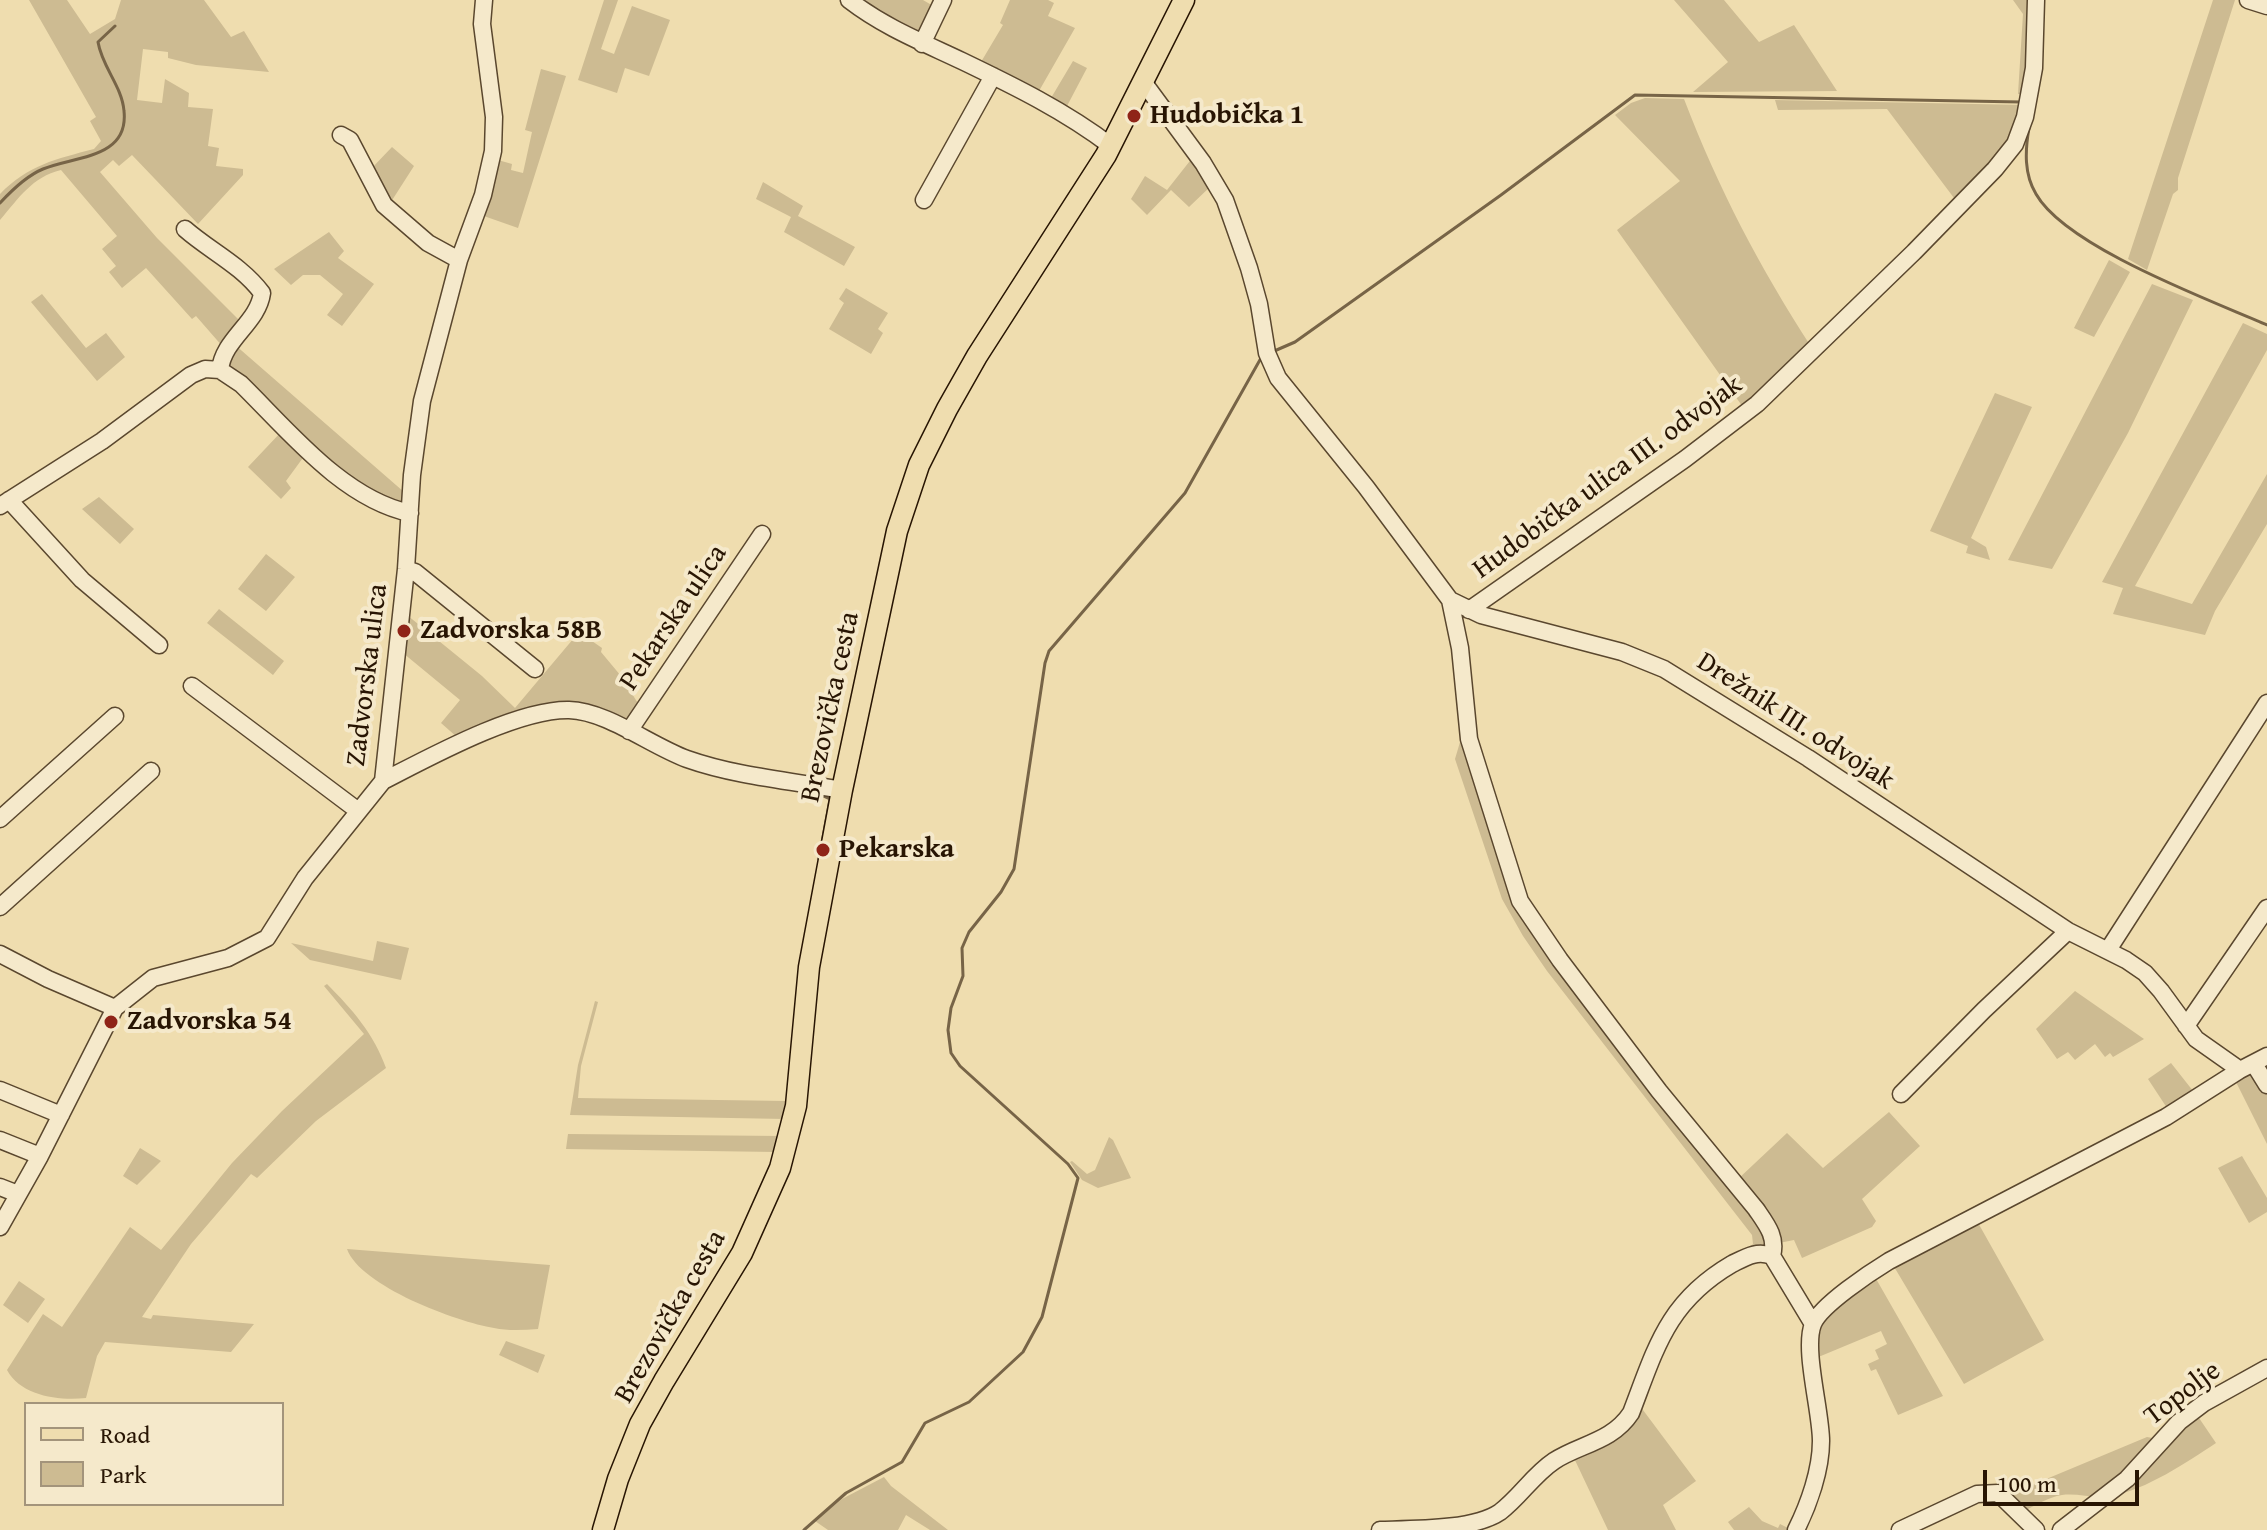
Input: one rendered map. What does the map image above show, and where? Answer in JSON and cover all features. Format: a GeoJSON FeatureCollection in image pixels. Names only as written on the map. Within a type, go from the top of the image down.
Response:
{"type":"FeatureCollection","features":[{"type":"Feature","properties":{"kind":"main road","name":"Brezovička cesta"},"geometry":{"type":"LineString","coordinates":[[603,1530],[618,1479],[640,1424],[742,1253],[780,1168],[796,1106],[809,967],[842,790],[897,531],[919,465],[977,356],[1111,146],[1184,0]]}},
{"type":"Feature","properties":{"kind":"street","name":"Zadvorska ulica"},"geometry":{"type":"LineString","coordinates":[[0,1227],[40,1156],[115,1008],[153,978],[228,958],[267,938],[305,878],[383,781],[422,401],[459,260],[487,179],[495,136],[483,44],[484,0]]}},
{"type":"Feature","properties":{"kind":"street"},"geometry":{"type":"LineString","coordinates":[[849,0],[885,26],[1060,110],[1111,146]]}},
{"type":"Feature","properties":{"kind":"street"},"geometry":{"type":"LineString","coordinates":[[922,44],[943,0]]}},
{"type":"Feature","properties":{"kind":"street","name":"Hudobička ulica III. odvojak"},"geometry":{"type":"LineString","coordinates":[[1144,83],[1221,192],[1249,268],[1267,353],[1278,378],[1366,487],[1450,600],[1469,610],[1685,459],[1757,404],[1995,169],[2015,144],[2025,117],[2034,68],[2036,0]]}},
{"type":"Feature","properties":{"kind":"street"},"geometry":{"type":"LineString","coordinates":[[2248,0],[2267,6]]}},
{"type":"Feature","properties":{"kind":"street"},"geometry":{"type":"LineString","coordinates":[[924,200],[993,76]]}},
{"type":"Feature","properties":{"kind":"street"},"geometry":{"type":"LineString","coordinates":[[341,135],[350,140],[384,205],[428,243],[459,260]]}},
{"type":"Feature","properties":{"kind":"street"},"geometry":{"type":"LineString","coordinates":[[185,229],[220,253],[262,293],[258,307],[221,358],[220,370]]}},
{"type":"Feature","properties":{"kind":"street"},"geometry":{"type":"LineString","coordinates":[[159,645],[82,580],[4,503],[102,441],[191,375],[205,369],[220,370],[241,384],[345,482],[378,503],[410,513]]}},
{"type":"Feature","properties":{"kind":"street","name":"Pekarska ulica"},"geometry":{"type":"LineString","coordinates":[[629,731],[762,534]]}},
{"type":"Feature","properties":{"kind":"street","name":"Zadvorska ulica"},"geometry":{"type":"LineString","coordinates":[[406,569],[415,572],[535,669]]}},
{"type":"Feature","properties":{"kind":"street"},"geometry":{"type":"LineString","coordinates":[[1450,600],[1460,648],[1469,739],[1520,901],[1560,960],[1659,1091],[1756,1209],[1770,1229],[1775,1245],[1772,1256]]}},
{"type":"Feature","properties":{"kind":"street","name":"Drežnik III. odvojak"},"geometry":{"type":"LineString","coordinates":[[1469,610],[1622,652],[1664,669],[1808,758],[2068,931],[2108,950],[2145,973],[2206,1048],[2254,1063]]}},
{"type":"Feature","properties":{"kind":"street"},"geometry":{"type":"LineString","coordinates":[[192,686],[357,810]]}},
{"type":"Feature","properties":{"kind":"street"},"geometry":{"type":"LineString","coordinates":[[2108,950],[2267,703]]}},
{"type":"Feature","properties":{"kind":"street","name":"Pekarska ulica"},"geometry":{"type":"LineString","coordinates":[[383,781],[467,740],[559,710],[581,711],[690,760],[842,790]]}},
{"type":"Feature","properties":{"kind":"street"},"geometry":{"type":"LineString","coordinates":[[0,819],[115,716]]}},
{"type":"Feature","properties":{"kind":"street"},"geometry":{"type":"LineString","coordinates":[[0,907],[151,771]]}},
{"type":"Feature","properties":{"kind":"street"},"geometry":{"type":"LineString","coordinates":[[2186,1026],[2267,908]]}},
{"type":"Feature","properties":{"kind":"street"},"geometry":{"type":"LineString","coordinates":[[1901,1094],[2068,931]]}},
{"type":"Feature","properties":{"kind":"street"},"geometry":{"type":"LineString","coordinates":[[0,954],[115,1008]]}},
{"type":"Feature","properties":{"kind":"street"},"geometry":{"type":"LineString","coordinates":[[1813,1324],[1849,1289],[1889,1261],[2166,1117],[2254,1063],[2267,1085]]}},
{"type":"Feature","properties":{"kind":"street"},"geometry":{"type":"LineString","coordinates":[[0,1090],[61,1115]]}},
{"type":"Feature","properties":{"kind":"street"},"geometry":{"type":"LineString","coordinates":[[0,1140],[40,1156]]}},
{"type":"Feature","properties":{"kind":"street"},"geometry":{"type":"LineString","coordinates":[[0,1187],[18,1194]]}},
{"type":"Feature","properties":{"kind":"street"},"geometry":{"type":"LineString","coordinates":[[1380,1530],[1468,1525],[1492,1518],[1554,1461],[1608,1436],[1624,1424],[1631,1413],[1663,1331],[1681,1304],[1719,1272],[1757,1252],[1772,1256],[1778,1263],[1813,1324],[1812,1360],[1821,1442],[1813,1484],[1796,1530]]}},
{"type":"Feature","properties":{"kind":"street","name":"Topolje"},"geometry":{"type":"LineString","coordinates":[[2061,1530],[2127,1479],[2179,1422],[2204,1403],[2267,1368]]}},
{"type":"Feature","properties":{"kind":"street"},"geometry":{"type":"LineString","coordinates":[[1900,1530],[1977,1494],[1998,1493],[2036,1530]]}},
{"type":"Feature","properties":{"kind":"green space"},"geometry":{"type":"Polygon","coordinates":[[[29,0],[67,0],[90,34],[115,19],[121,0],[204,0],[231,37],[244,31],[269,72],[196,65],[168,58],[168,52],[143,49],[137,100],[162,103],[165,79],[189,93],[188,107],[213,109],[208,146],[219,148],[216,166],[243,169],[243,175],[198,224],[132,155],[119,166],[113,160],[100,172],[157,238],[241,322],[223,347],[196,316],[192,319],[146,268],[122,288],[109,272],[116,266],[102,249],[117,236],[61,170],[34,183],[0,220],[0,194],[21,176],[43,164],[94,149],[101,141],[90,121],[96,117],[29,0]]]}},
{"type":"Feature","properties":{"kind":"green space"},"geometry":{"type":"Polygon","coordinates":[[[604,0],[618,0],[601,49],[614,54],[632,6],[670,20],[649,76],[625,68],[617,93],[578,80],[604,0]]]}},
{"type":"Feature","properties":{"kind":"green space"},"geometry":{"type":"Polygon","coordinates":[[[854,0],[923,0],[935,7],[921,35],[854,0]]]}},
{"type":"Feature","properties":{"kind":"green space"},"geometry":{"type":"Polygon","coordinates":[[[1010,0],[1048,0],[1054,3],[1048,16],[1075,28],[1039,91],[981,62],[1003,25],[1000,23],[1010,0]]]}},
{"type":"Feature","properties":{"kind":"green space"},"geometry":{"type":"Polygon","coordinates":[[[1674,0],[1724,0],[1759,42],[1794,25],[1837,91],[1693,92],[1728,62],[1674,0]]]}},
{"type":"Feature","properties":{"kind":"green space"},"geometry":{"type":"Polygon","coordinates":[[[2013,0],[2033,0],[2027,94],[2018,94],[2023,14],[2013,0]]]}},
{"type":"Feature","properties":{"kind":"green space"},"geometry":{"type":"Polygon","coordinates":[[[2213,0],[2235,0],[2178,178],[2178,190],[2173,194],[2147,270],[2128,259],[2213,0]]]}},
{"type":"Feature","properties":{"kind":"green space"},"geometry":{"type":"Polygon","coordinates":[[[1073,61],[1087,68],[1067,106],[1051,98],[1073,61]]]}},
{"type":"Feature","properties":{"kind":"green space"},"geometry":{"type":"Polygon","coordinates":[[[541,69],[566,76],[518,228],[481,215],[498,160],[512,164],[511,170],[523,173],[532,132],[525,130],[541,69]]]}},
{"type":"Feature","properties":{"kind":"green space"},"geometry":{"type":"Polygon","coordinates":[[[1645,98],[1684,99],[1741,227],[1812,348],[1745,410],[1617,230],[1680,181],[1615,115],[1631,103],[1645,98]]]}},
{"type":"Feature","properties":{"kind":"green space"},"geometry":{"type":"Polygon","coordinates":[[[1775,100],[2025,105],[2011,143],[1957,202],[1887,109],[1778,110],[1775,100]]]}},
{"type":"Feature","properties":{"kind":"green space"},"geometry":{"type":"Polygon","coordinates":[[[392,147],[414,166],[389,205],[370,170],[392,147]]]}},
{"type":"Feature","properties":{"kind":"green space"},"geometry":{"type":"Polygon","coordinates":[[[1193,157],[1212,185],[1189,207],[1171,190],[1147,215],[1131,199],[1145,176],[1167,190],[1193,157]]]}},
{"type":"Feature","properties":{"kind":"green space"},"geometry":{"type":"Polygon","coordinates":[[[763,182],[803,206],[798,216],[855,247],[844,266],[784,232],[791,217],[756,199],[763,182]]]}},
{"type":"Feature","properties":{"kind":"green space"},"geometry":{"type":"Polygon","coordinates":[[[329,232],[344,251],[338,258],[374,284],[342,326],[327,315],[343,294],[320,275],[303,275],[291,285],[274,269],[329,232]]]}},
{"type":"Feature","properties":{"kind":"green space"},"geometry":{"type":"Polygon","coordinates":[[[2109,260],[2130,272],[2094,337],[2074,328],[2109,260]]]}},
{"type":"Feature","properties":{"kind":"green space"},"geometry":{"type":"Polygon","coordinates":[[[2152,284],[2193,300],[2128,433],[2052,569],[2008,560],[2152,284]]]}},
{"type":"Feature","properties":{"kind":"green space"},"geometry":{"type":"Polygon","coordinates":[[[846,288],[888,313],[878,329],[883,333],[871,354],[829,329],[844,303],[839,299],[846,288]]]}},
{"type":"Feature","properties":{"kind":"green space"},"geometry":{"type":"Polygon","coordinates":[[[42,294],[86,348],[106,333],[125,357],[97,381],[31,302],[42,294]]]}},
{"type":"Feature","properties":{"kind":"green space"},"geometry":{"type":"Polygon","coordinates":[[[2243,323],[2267,334],[2267,350],[2135,586],[2192,604],[2267,474],[2267,524],[2215,611],[2205,635],[2113,614],[2123,588],[2102,582],[2243,323]]]}},
{"type":"Feature","properties":{"kind":"green space"},"geometry":{"type":"Polygon","coordinates":[[[234,344],[404,492],[403,505],[357,482],[310,445],[228,366],[234,344]]]}},
{"type":"Feature","properties":{"kind":"green space"},"geometry":{"type":"Polygon","coordinates":[[[1995,393],[2032,407],[1971,538],[1986,547],[1990,560],[1966,553],[1968,546],[1930,531],[1995,393]]]}},
{"type":"Feature","properties":{"kind":"green space"},"geometry":{"type":"Polygon","coordinates":[[[282,431],[305,455],[286,481],[291,488],[281,499],[248,467],[282,431]]]}},
{"type":"Feature","properties":{"kind":"green space"},"geometry":{"type":"Polygon","coordinates":[[[99,497],[134,529],[120,544],[82,509],[99,497]]]}},
{"type":"Feature","properties":{"kind":"green space"},"geometry":{"type":"Polygon","coordinates":[[[266,554],[295,577],[266,611],[238,589],[266,554]]]}},
{"type":"Feature","properties":{"kind":"green space"},"geometry":{"type":"Polygon","coordinates":[[[219,609],[284,661],[273,675],[207,623],[219,609]]]}},
{"type":"Feature","properties":{"kind":"green space"},"geometry":{"type":"Polygon","coordinates":[[[407,615],[482,676],[515,708],[579,632],[602,648],[601,652],[639,705],[625,723],[583,706],[458,738],[441,723],[460,700],[403,653],[407,615]]]}},
{"type":"Feature","properties":{"kind":"green space"},"geometry":{"type":"Polygon","coordinates":[[[1463,732],[1509,881],[1753,1213],[1768,1245],[1747,1249],[1753,1244],[1752,1235],[1523,936],[1502,899],[1455,759],[1463,732]]]}},
{"type":"Feature","properties":{"kind":"green space"},"geometry":{"type":"Polygon","coordinates":[[[377,941],[409,948],[401,980],[310,960],[291,943],[373,961],[377,941]]]}},
{"type":"Feature","properties":{"kind":"green space"},"geometry":{"type":"Polygon","coordinates":[[[327,984],[361,1023],[386,1068],[316,1121],[257,1178],[251,1174],[191,1244],[142,1317],[151,1319],[153,1315],[254,1324],[231,1352],[105,1342],[97,1356],[86,1398],[64,1399],[42,1395],[21,1386],[7,1370],[43,1314],[62,1327],[130,1227],[161,1250],[232,1163],[364,1034],[324,986],[327,984]]]}},
{"type":"Feature","properties":{"kind":"green space"},"geometry":{"type":"Polygon","coordinates":[[[2075,991],[2144,1039],[2113,1057],[2110,1053],[2105,1057],[2095,1044],[2075,1060],[2068,1052],[2057,1059],[2036,1029],[2075,991]]]}},
{"type":"Feature","properties":{"kind":"green space"},"geometry":{"type":"Polygon","coordinates":[[[595,1001],[598,1002],[581,1066],[578,1098],[787,1101],[785,1119],[570,1115],[578,1065],[595,1001]]]}},
{"type":"Feature","properties":{"kind":"green space"},"geometry":{"type":"Polygon","coordinates":[[[2171,1063],[2197,1096],[2169,1111],[2148,1079],[2171,1063]]]}},
{"type":"Feature","properties":{"kind":"green space"},"geometry":{"type":"Polygon","coordinates":[[[2252,1068],[2267,1091],[2267,1144],[2235,1080],[2252,1068]]]}},
{"type":"Feature","properties":{"kind":"green space"},"geometry":{"type":"Polygon","coordinates":[[[1889,1112],[1920,1146],[1862,1199],[1876,1221],[1872,1227],[1802,1258],[1794,1240],[1779,1243],[1737,1180],[1787,1133],[1823,1168],[1889,1112]]]}},
{"type":"Feature","properties":{"kind":"green space"},"geometry":{"type":"Polygon","coordinates":[[[568,1134],[781,1136],[776,1152],[566,1149],[568,1134]]]}},
{"type":"Feature","properties":{"kind":"green space"},"geometry":{"type":"Polygon","coordinates":[[[1109,1137],[1131,1178],[1098,1188],[1082,1180],[1070,1162],[1087,1174],[1095,1170],[1109,1137]]]}},
{"type":"Feature","properties":{"kind":"green space"},"geometry":{"type":"Polygon","coordinates":[[[140,1148],[161,1161],[137,1185],[123,1176],[140,1148]]]}},
{"type":"Feature","properties":{"kind":"green space"},"geometry":{"type":"Polygon","coordinates":[[[2242,1156],[2267,1198],[2267,1212],[2249,1223],[2218,1168],[2242,1156]]]}},
{"type":"Feature","properties":{"kind":"green space"},"geometry":{"type":"Polygon","coordinates":[[[1977,1221],[2044,1340],[1964,1384],[1893,1265],[1977,1221]]]}},
{"type":"Feature","properties":{"kind":"green space"},"geometry":{"type":"Polygon","coordinates":[[[347,1249],[550,1265],[538,1329],[494,1328],[435,1310],[389,1289],[370,1276],[347,1249]]]}},
{"type":"Feature","properties":{"kind":"green space"},"geometry":{"type":"Polygon","coordinates":[[[1875,1277],[1943,1396],[1898,1415],[1876,1369],[1871,1371],[1868,1364],[1879,1359],[1875,1350],[1887,1344],[1881,1331],[1816,1358],[1827,1318],[1842,1302],[1875,1277]]]}},
{"type":"Feature","properties":{"kind":"green space"},"geometry":{"type":"Polygon","coordinates":[[[19,1281],[45,1299],[28,1323],[3,1305],[19,1281]]]}},
{"type":"Feature","properties":{"kind":"green space"},"geometry":{"type":"Polygon","coordinates":[[[506,1341],[545,1355],[538,1373],[499,1355],[506,1341]]]}},
{"type":"Feature","properties":{"kind":"green space"},"geometry":{"type":"Polygon","coordinates":[[[1640,1406],[1696,1481],[1663,1505],[1676,1530],[1608,1530],[1573,1456],[1640,1406]]]}},
{"type":"Feature","properties":{"kind":"green space"},"geometry":{"type":"Polygon","coordinates":[[[2199,1418],[2216,1443],[2138,1488],[2105,1497],[2057,1496],[2022,1512],[2008,1495],[2147,1437],[2171,1439],[2199,1418]]]}},
{"type":"Feature","properties":{"kind":"green space"},"geometry":{"type":"Polygon","coordinates":[[[884,1477],[891,1486],[948,1530],[930,1530],[906,1515],[898,1530],[828,1530],[815,1521],[842,1499],[884,1477]]]}},
{"type":"Feature","properties":{"kind":"green space"},"geometry":{"type":"Polygon","coordinates":[[[1749,1507],[1762,1521],[1792,1530],[1734,1530],[1728,1522],[1749,1507]]]}},
{"type":"Feature","properties":{"kind":"waterway"},"geometry":{"type":"LineString","coordinates":[[0,203],[37,172],[97,153],[118,138],[123,127],[124,111],[98,42],[115,26]]}},
{"type":"Feature","properties":{"kind":"waterway"},"geometry":{"type":"LineString","coordinates":[[1272,352],[1295,342],[1635,95],[2021,102]]}},
{"type":"Feature","properties":{"kind":"waterway"},"geometry":{"type":"LineString","coordinates":[[2029,128],[2026,154],[2029,178],[2036,194],[2052,214],[2107,252],[2141,270],[2267,325]]}},
{"type":"Feature","properties":{"kind":"waterway"},"geometry":{"type":"LineString","coordinates":[[804,1530],[846,1493],[902,1462],[925,1423],[969,1402],[1023,1352],[1042,1317],[1078,1178],[1068,1164],[960,1066],[951,1053],[948,1030],[951,1008],[963,976],[962,948],[969,932],[1001,892],[1014,869],[1049,651],[1185,493],[1261,358]]}},
{"type":"Feature","properties":{"kind":"waterway"},"geometry":{"type":"LineString","coordinates":[[819,859],[830,799],[821,795]]}},
{"type":"Feature","properties":{"kind":"place","name":"Hudobička 1"},"geometry":{"type":"Point","coordinates":[1134,116]}},
{"type":"Feature","properties":{"kind":"place","name":"Zadvorska 58B"},"geometry":{"type":"Point","coordinates":[404,631]}},
{"type":"Feature","properties":{"kind":"place","name":"Pekarska"},"geometry":{"type":"Point","coordinates":[823,850]}},
{"type":"Feature","properties":{"kind":"place","name":"Zadvorska 54"},"geometry":{"type":"Point","coordinates":[111,1022]}}]}
